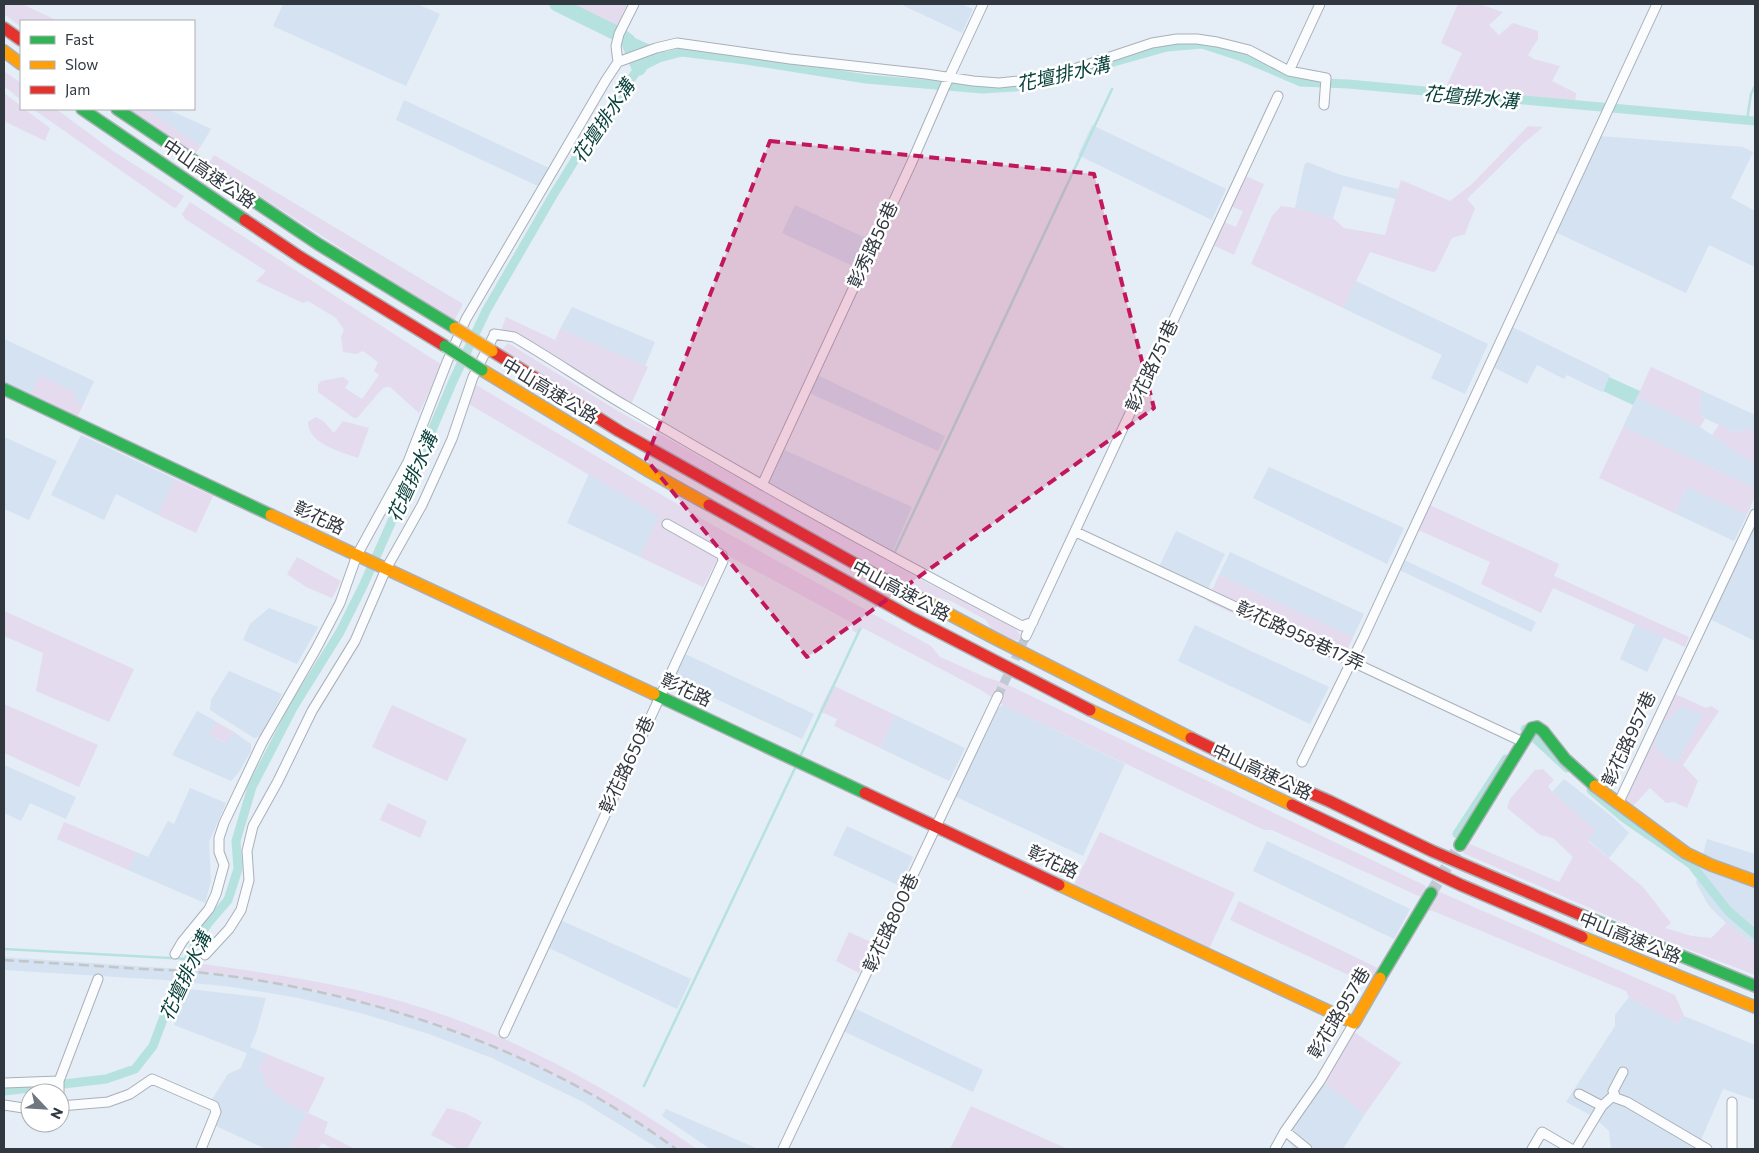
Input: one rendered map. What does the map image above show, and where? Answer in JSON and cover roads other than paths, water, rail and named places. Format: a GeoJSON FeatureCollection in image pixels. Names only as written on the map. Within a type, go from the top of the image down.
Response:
{"type":"FeatureCollection","features":[{"type":"Feature","properties":{"kind":"main road"},"geometry":{"type":"LineString","coordinates":[[4,28],[20,39]]}},
{"type":"Feature","properties":{"kind":"main road"},"geometry":{"type":"LineString","coordinates":[[4,51],[20,63]]}},
{"type":"Feature","properties":{"kind":"main road","name":"中山高速公路"},"geometry":{"type":"LineString","coordinates":[[83,110],[107,128],[300,257],[482,370],[712,507],[914,619],[1108,719],[1493,899],[1654,967],[1755,1007]]}},
{"type":"Feature","properties":{"kind":"main road","name":"中山高速公路"},"geometry":{"type":"LineString","coordinates":[[118,110],[318,244],[619,430],[839,555],[994,638],[1153,720],[1432,851],[1551,903],[1755,986]]}},
{"type":"Feature","properties":{"kind":"main road","name":"彰花路"},"geometry":{"type":"LineString","coordinates":[[4,389],[1354,1023]]}},
{"type":"Feature","properties":{"kind":"main road","name":"彰花路957巷"},"geometry":{"type":"LineString","coordinates":[[1460,845],[1532,728],[1537,727],[1543,731],[1565,759],[1618,804]]}},
{"type":"Feature","properties":{"kind":"main road"},"geometry":{"type":"LineString","coordinates":[[1618,804],[1698,860],[1755,881]]}},
{"type":"Feature","properties":{"kind":"main road","name":"彰花路957巷"},"geometry":{"type":"LineString","coordinates":[[1354,1023],[1431,893]]}},
{"type":"Feature","properties":{"kind":"street"},"geometry":{"type":"LineString","coordinates":[[618,62],[616,46],[619,34],[634,4]]}},
{"type":"Feature","properties":{"kind":"street","name":"彰秀路56巷"},"geometry":{"type":"LineString","coordinates":[[762,485],[983,4]]}},
{"type":"Feature","properties":{"kind":"street"},"geometry":{"type":"LineString","coordinates":[[1290,71],[1320,4]]}},
{"type":"Feature","properties":{"kind":"street"},"geometry":{"type":"LineString","coordinates":[[1302,762],[1657,4]]}},
{"type":"Feature","properties":{"kind":"street"},"geometry":{"type":"LineString","coordinates":[[176,954],[182,942],[209,909],[216,894],[224,865],[219,852],[219,838],[224,823],[262,743],[340,603],[408,462],[466,319],[618,62],[656,48],[677,43],[790,59],[998,83],[1047,78],[1152,43],[1198,38],[1249,50],[1290,71],[1326,78],[1324,105]]}},
{"type":"Feature","properties":{"kind":"street","name":"彰花路751巷"},"geometry":{"type":"LineString","coordinates":[[1026,636],[1278,96]]}},
{"type":"Feature","properties":{"kind":"street"},"geometry":{"type":"LineString","coordinates":[[205,955],[229,930],[241,910],[248,880],[247,851],[253,826],[278,781],[312,710],[355,641],[383,568],[422,505],[452,439],[473,377],[494,336],[503,334],[520,341],[626,406],[762,485],[1022,626],[1033,622]]}},
{"type":"Feature","properties":{"kind":"street","name":"彰花路957巷"},"geometry":{"type":"LineString","coordinates":[[1618,804],[1755,514]]}},
{"type":"Feature","properties":{"kind":"street","name":"彰花路650巷"},"geometry":{"type":"LineString","coordinates":[[504,1033],[723,561],[722,555],[667,524]]}},
{"type":"Feature","properties":{"kind":"street","name":"彰花路958巷17弄"},"geometry":{"type":"LineString","coordinates":[[1076,532],[1523,742]]}},
{"type":"Feature","properties":{"kind":"street","name":"彰花路800巷"},"geometry":{"type":"LineString","coordinates":[[784,1149],[998,696]]}},
{"type":"Feature","properties":{"kind":"street"},"geometry":{"type":"LineString","coordinates":[[60,1083],[98,979]]}},
{"type":"Feature","properties":{"kind":"street","name":"彰花路957巷"},"geometry":{"type":"LineString","coordinates":[[1275,1149],[1285,1131],[1320,1081],[1354,1023]]}},
{"type":"Feature","properties":{"kind":"street"},"geometry":{"type":"LineString","coordinates":[[1576,1149],[1602,1106],[1614,1095],[1613,1091],[1623,1072]]}},
{"type":"Feature","properties":{"kind":"street"},"geometry":{"type":"LineString","coordinates":[[70,1104],[108,1102],[130,1094],[152,1079],[214,1106],[216,1112],[201,1149]]}},
{"type":"Feature","properties":{"kind":"street"},"geometry":{"type":"LineString","coordinates":[[4,1083],[20,1084]]}},
{"type":"Feature","properties":{"kind":"street"},"geometry":{"type":"LineString","coordinates":[[1579,1094],[1602,1106]]}},
{"type":"Feature","properties":{"kind":"street"},"geometry":{"type":"LineString","coordinates":[[1614,1095],[1707,1149]]}},
{"type":"Feature","properties":{"kind":"street"},"geometry":{"type":"LineString","coordinates":[[1732,1102],[1732,1149]]}},
{"type":"Feature","properties":{"kind":"street"},"geometry":{"type":"LineString","coordinates":[[4,1105],[20,1107]]}},
{"type":"Feature","properties":{"kind":"street"},"geometry":{"type":"LineString","coordinates":[[1285,1131],[1307,1149]]}},
{"type":"Feature","properties":{"kind":"street"},"geometry":{"type":"LineString","coordinates":[[1532,1149],[1542,1132],[1571,1149]]}},
{"type":"Feature","properties":{"kind":"waterway"},"geometry":{"type":"LineString","coordinates":[[557,4],[618,34],[628,41],[639,68]]}},
{"type":"Feature","properties":{"kind":"waterway","name":"花壇排水溝"},"geometry":{"type":"LineString","coordinates":[[4,1091],[106,1079],[135,1069],[153,1046],[171,998],[197,940],[209,922],[228,900],[238,869],[236,841],[252,787],[294,706],[340,632],[363,586],[453,381],[486,311],[591,134],[639,68],[659,58],[682,52],[866,79],[982,89],[1028,86],[1167,47],[1202,44],[1242,57],[1301,82],[1348,84],[1755,121]]}},
{"type":"Feature","properties":{"kind":"waterway"},"geometry":{"type":"LineString","coordinates":[[1747,120],[1751,94],[1755,86]]}},
{"type":"Feature","properties":{"kind":"waterway"},"geometry":{"type":"LineString","coordinates":[[894,554],[1112,89]]}},
{"type":"Feature","properties":{"kind":"waterway"},"geometry":{"type":"LineString","coordinates":[[799,759],[860,629]]}},
{"type":"Feature","properties":{"kind":"waterway"},"geometry":{"type":"LineString","coordinates":[[1525,729],[1567,768]]}},
{"type":"Feature","properties":{"kind":"waterway"},"geometry":{"type":"LineString","coordinates":[[1457,834],[1506,759]]}},
{"type":"Feature","properties":{"kind":"waterway"},"geometry":{"type":"LineString","coordinates":[[644,1086],[796,766]]}},
{"type":"Feature","properties":{"kind":"waterway"},"geometry":{"type":"LineString","coordinates":[[1591,790],[1624,818],[1691,864],[1728,911],[1755,934]]}},
{"type":"Feature","properties":{"kind":"waterway"},"geometry":{"type":"LineString","coordinates":[[4,949],[188,959]]}},
{"type":"Feature","properties":{"kind":"tunnel"},"geometry":{"type":"LineString","coordinates":[[998,696],[1026,636]]}},
{"type":"Feature","properties":{"kind":"tunnel"},"geometry":{"type":"LineString","coordinates":[[1431,893],[1460,845]]}},
{"type":"Feature","properties":{"kind":"railway"},"geometry":{"type":"LineString","coordinates":[[4,960],[196,972],[260,981],[323,993],[386,1009],[448,1029],[508,1053],[567,1081],[623,1113],[676,1149]]}}]}
